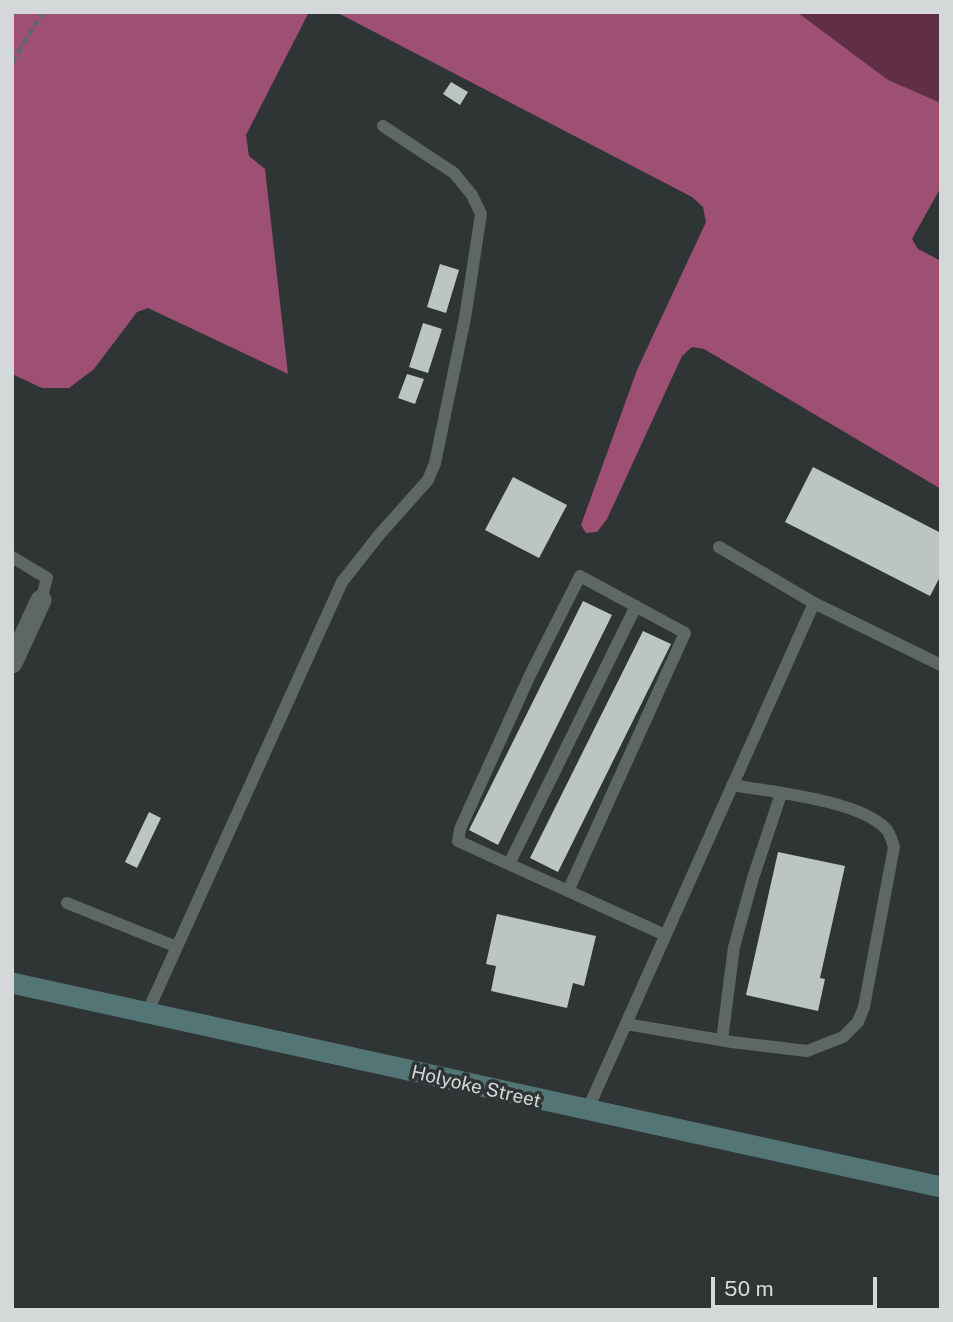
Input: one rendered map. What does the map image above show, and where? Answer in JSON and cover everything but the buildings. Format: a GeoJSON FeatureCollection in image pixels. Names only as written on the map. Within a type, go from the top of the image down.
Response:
{"type":"FeatureCollection","features":[{"type":"Feature","properties":{"kind":"main road","name":"Holyoke Street"},"geometry":{"type":"LineString","coordinates":[[12,983],[941,1188]]}},
{"type":"Feature","properties":{"kind":"street"},"geometry":{"type":"LineString","coordinates":[[12,663],[41,600]]}},
{"type":"Feature","properties":{"kind":"lane"},"geometry":{"type":"LineString","coordinates":[[147,1013],[342,582],[428,480],[435,463],[466,318],[481,214],[472,195],[454,173],[383,126]]}},
{"type":"Feature","properties":{"kind":"lane"},"geometry":{"type":"LineString","coordinates":[[719,547],[814,603],[941,665]]}},
{"type":"Feature","properties":{"kind":"lane"},"geometry":{"type":"LineString","coordinates":[[12,557],[47,578],[41,600]]}},
{"type":"Feature","properties":{"kind":"lane"},"geometry":{"type":"LineString","coordinates":[[568,891],[685,633],[580,576],[530,675],[460,829],[458,841],[509,864],[568,891],[665,935]]}},
{"type":"Feature","properties":{"kind":"lane"},"geometry":{"type":"LineString","coordinates":[[587,1111],[814,603]]}},
{"type":"Feature","properties":{"kind":"lane"},"geometry":{"type":"LineString","coordinates":[[509,864],[636,606]]}},
{"type":"Feature","properties":{"kind":"lane"},"geometry":{"type":"LineString","coordinates":[[626,1024],[807,1051],[843,1037],[858,1022],[864,1007],[894,847],[887,829],[867,815],[824,802],[732,785]]}},
{"type":"Feature","properties":{"kind":"lane"},"geometry":{"type":"LineString","coordinates":[[722,1040],[734,947],[781,794]]}},
{"type":"Feature","properties":{"kind":"lane"},"geometry":{"type":"LineString","coordinates":[[67,904],[177,947]]}},
{"type":"Feature","properties":{"kind":"path"},"geometry":{"type":"LineString","coordinates":[[12,62],[44,12]]}},
{"type":"Feature","properties":{"kind":"shaded area"},"geometry":{"type":"Polygon","coordinates":[[[12,12],[309,12],[246,135],[249,156],[265,169],[288,374],[148,308],[137,312],[94,369],[69,388],[42,388],[12,374],[12,12]]]}},
{"type":"Feature","properties":{"kind":"shaded area"},"geometry":{"type":"Polygon","coordinates":[[[336,12],[797,12],[888,80],[941,103],[941,187],[912,239],[918,249],[941,261],[941,489],[704,349],[692,347],[682,356],[607,519],[597,532],[586,533],[581,525],[637,370],[706,222],[703,207],[692,197],[336,12]]]}},
{"type":"Feature","properties":{"kind":"shaded area"},"geometry":{"type":"Polygon","coordinates":[[[742,12],[941,12],[941,128],[742,12]]]}}]}
